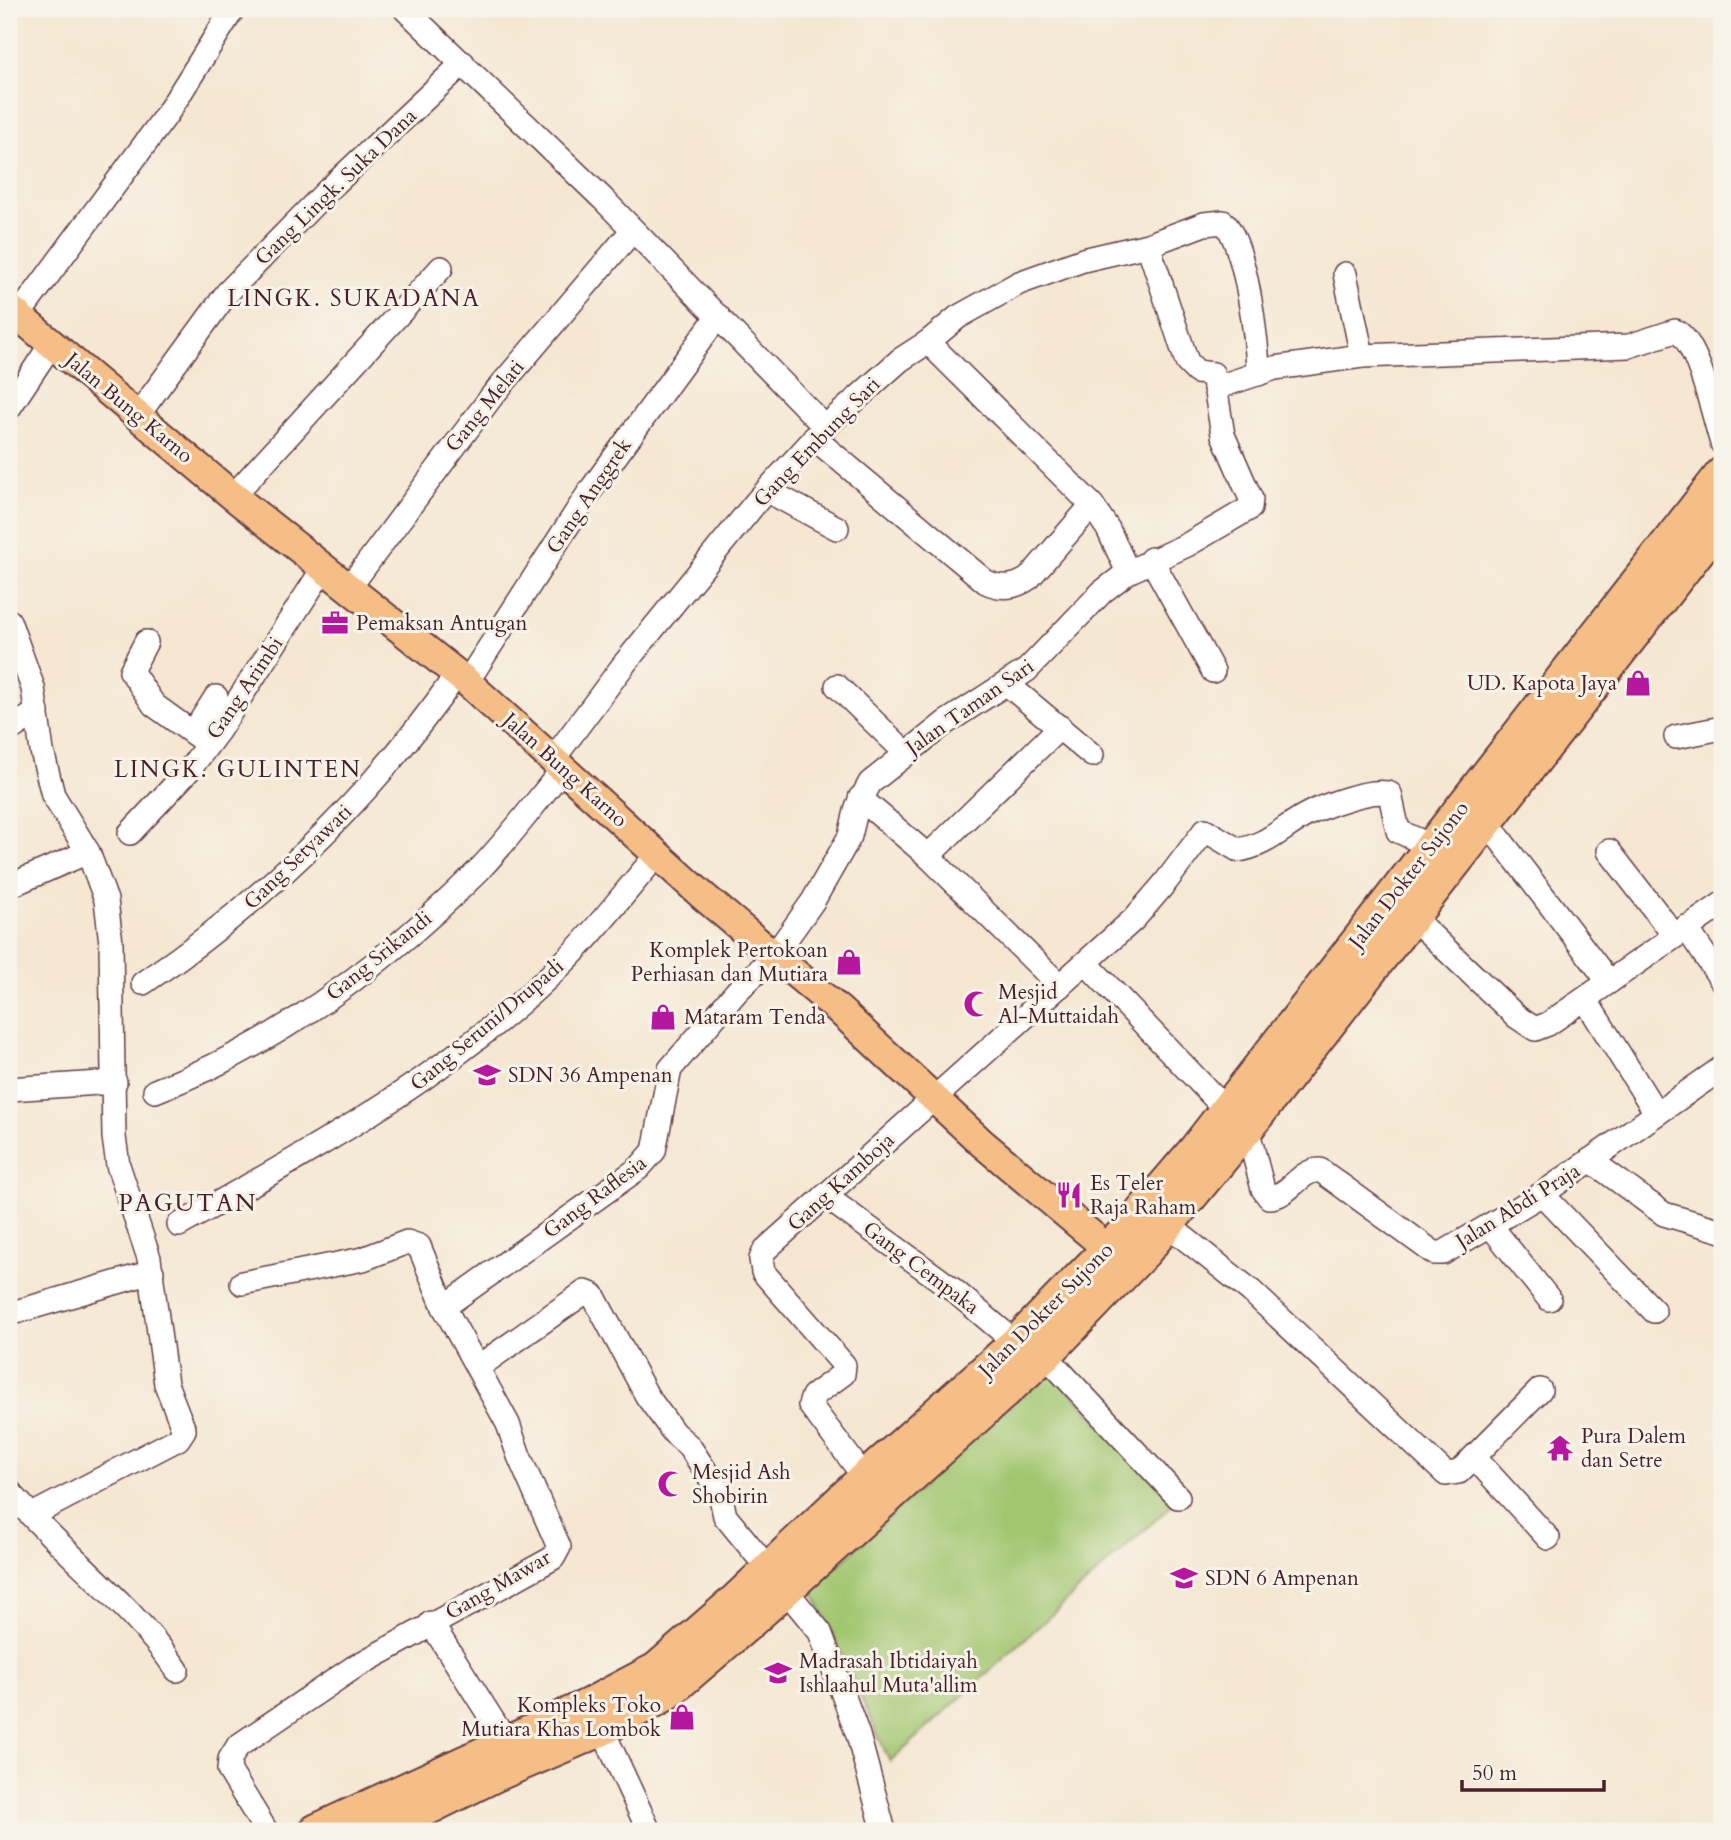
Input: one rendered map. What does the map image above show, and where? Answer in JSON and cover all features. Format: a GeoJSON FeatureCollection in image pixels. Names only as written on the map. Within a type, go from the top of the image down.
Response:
{"type":"FeatureCollection","features":[{"type":"Feature","properties":{"kind":"highway","name":"Jalan Dokter Sujono"},"geometry":{"type":"LineString","coordinates":[[317,1831],[587,1706],[657,1669],[776,1579],[865,1478],[1030,1349],[1116,1257],[1237,1119],[1353,968],[1431,846],[1532,722],[1722,474]]}},
{"type":"Feature","properties":{"kind":"highway"},"geometry":{"type":"LineString","coordinates":[[1353,968],[1412,917],[1722,520]]}},
{"type":"Feature","properties":{"kind":"highway"},"geometry":{"type":"LineString","coordinates":[[1116,1257],[1168,1224],[1237,1119]]}},
{"type":"Feature","properties":{"kind":"highway"},"geometry":{"type":"LineString","coordinates":[[381,1831],[497,1774],[602,1729],[666,1694],[776,1579],[1030,1349]]}},
{"type":"Feature","properties":{"kind":"main road","name":"Jalan Bung Karno"},"geometry":{"type":"LineString","coordinates":[[13,312],[233,496],[462,678],[658,854],[839,1010],[935,1100],[1116,1257]]}},
{"type":"Feature","properties":{"kind":"street"},"geometry":{"type":"LineString","coordinates":[[13,312],[153,134],[233,9]]}},
{"type":"Feature","properties":{"kind":"street"},"geometry":{"type":"LineString","coordinates":[[405,9],[603,199],[718,316],[820,432],[985,582],[998,586],[1018,584],[1029,578],[1092,505]]}},
{"type":"Feature","properties":{"kind":"street","name":"Gang Lingk. Suka Dana"},"geometry":{"type":"LineString","coordinates":[[138,415],[227,293],[324,194],[463,63]]}},
{"type":"Feature","properties":{"kind":"street","name":"Gang Embung Sari"},"geometry":{"type":"LineString","coordinates":[[559,763],[625,663],[778,496],[820,432],[873,382],[958,317],[1019,284],[1083,260],[1148,245],[1218,221],[1231,230],[1248,289],[1258,374]]}},
{"type":"Feature","properties":{"kind":"street","name":"Gang Melati"},"geometry":{"type":"LineString","coordinates":[[348,589],[492,396],[632,231]]}},
{"type":"Feature","properties":{"kind":"street"},"geometry":{"type":"LineString","coordinates":[[1148,245],[1187,362],[1197,372],[1212,373],[1215,388],[1275,368],[1362,356],[1629,346],[1675,331],[1681,333],[1692,347],[1722,443]]}},
{"type":"Feature","properties":{"kind":"street"},"geometry":{"type":"LineString","coordinates":[[233,496],[441,268]]}},
{"type":"Feature","properties":{"kind":"street"},"geometry":{"type":"LineString","coordinates":[[1345,274],[1362,356]]}},
{"type":"Feature","properties":{"kind":"street","name":"Gang Anggrek"},"geometry":{"type":"LineString","coordinates":[[462,678],[590,491],[718,316]]}},
{"type":"Feature","properties":{"kind":"street"},"geometry":{"type":"LineString","coordinates":[[928,342],[1092,505],[1108,529],[1128,572]]}},
{"type":"Feature","properties":{"kind":"street"},"geometry":{"type":"LineString","coordinates":[[9,408],[52,343]]}},
{"type":"Feature","properties":{"kind":"street","name":"Jalan Taman Sari"},"geometry":{"type":"LineString","coordinates":[[774,956],[839,858],[850,836],[860,798],[876,776],[945,723],[1007,684],[1041,658],[1102,592],[1128,572],[1186,545],[1249,509],[1252,502],[1223,435],[1215,388]]}},
{"type":"Feature","properties":{"kind":"street"},"geometry":{"type":"LineString","coordinates":[[778,496],[837,528]]}},
{"type":"Feature","properties":{"kind":"street"},"geometry":{"type":"LineString","coordinates":[[1151,559],[1213,671]]}},
{"type":"Feature","properties":{"kind":"street","name":"Gang Arimbi"},"geometry":{"type":"LineString","coordinates":[[130,833],[189,770],[200,738],[323,569]]}},
{"type":"Feature","properties":{"kind":"street"},"geometry":{"type":"LineString","coordinates":[[9,621],[33,688],[52,795],[88,852],[101,882],[109,921],[115,1082],[114,1137],[118,1165],[146,1243],[166,1384],[184,1427],[183,1434],[32,1515]]}},
{"type":"Feature","properties":{"kind":"street"},"geometry":{"type":"LineString","coordinates":[[146,642],[131,666],[131,671],[154,705],[200,738],[216,697]]}},
{"type":"Feature","properties":{"kind":"street","name":"Gang Setyawati"},"geometry":{"type":"LineString","coordinates":[[143,983],[209,938],[275,884],[352,805],[462,678]]}},
{"type":"Feature","properties":{"kind":"street"},"geometry":{"type":"LineString","coordinates":[[1007,684],[1092,755]]}},
{"type":"Feature","properties":{"kind":"street"},"geometry":{"type":"LineString","coordinates":[[837,686],[906,753]]}},
{"type":"Feature","properties":{"kind":"street"},"geometry":{"type":"LineString","coordinates":[[9,730],[37,712]]}},
{"type":"Feature","properties":{"kind":"street"},"geometry":{"type":"LineString","coordinates":[[928,856],[1060,727]]}},
{"type":"Feature","properties":{"kind":"street"},"geometry":{"type":"LineString","coordinates":[[1676,737],[1722,729]]}},
{"type":"Feature","properties":{"kind":"street","name":"Gang Srikandi"},"geometry":{"type":"LineString","coordinates":[[155,1091],[247,1051],[304,1015],[349,982],[477,871],[559,763]]}},
{"type":"Feature","properties":{"kind":"street","name":"Gang Kamboja"},"geometry":{"type":"LineString","coordinates":[[865,1478],[810,1405],[813,1396],[843,1374],[844,1365],[763,1272],[761,1262],[765,1250],[1086,963],[1150,901],[1207,829],[1238,850],[1255,847],[1307,814],[1370,792],[1382,791],[1390,794],[1392,814],[1398,831],[1431,846]]}},
{"type":"Feature","properties":{"kind":"street"},"geometry":{"type":"LineString","coordinates":[[860,798],[928,856],[1060,986]]}},
{"type":"Feature","properties":{"kind":"street"},"geometry":{"type":"LineString","coordinates":[[1486,821],[1609,982]]}},
{"type":"Feature","properties":{"kind":"street"},"geometry":{"type":"LineString","coordinates":[[1609,850],[1722,981]]}},
{"type":"Feature","properties":{"kind":"street"},"geometry":{"type":"LineString","coordinates":[[9,886],[88,852]]}},
{"type":"Feature","properties":{"kind":"street","name":"Gang Seruni/Drupadi"},"geometry":{"type":"LineString","coordinates":[[180,1225],[322,1144],[422,1082],[455,1057],[564,962],[658,854]]}},
{"type":"Feature","properties":{"kind":"street"},"geometry":{"type":"LineString","coordinates":[[1412,917],[1526,1026],[1542,1028],[1722,904]]}},
{"type":"Feature","properties":{"kind":"street","name":"Gang Raflesia"},"geometry":{"type":"LineString","coordinates":[[444,1307],[639,1168],[654,1151],[670,1069],[738,990],[774,956]]}},
{"type":"Feature","properties":{"kind":"street"},"geometry":{"type":"LineString","coordinates":[[1086,963],[1237,1119]]}},
{"type":"Feature","properties":{"kind":"street"},"geometry":{"type":"LineString","coordinates":[[1585,999],[1656,1113]]}},
{"type":"Feature","properties":{"kind":"street","name":"Jalan Abdi Praja"},"geometry":{"type":"LineString","coordinates":[[1237,1119],[1263,1189],[1269,1197],[1280,1195],[1310,1172],[1320,1170],[1378,1214],[1438,1253],[1542,1194],[1722,1068]]}},
{"type":"Feature","properties":{"kind":"street"},"geometry":{"type":"LineString","coordinates":[[9,1089],[115,1082]]}},
{"type":"Feature","properties":{"kind":"street"},"geometry":{"type":"LineString","coordinates":[[1590,1160],[1664,1214],[1722,1231]]}},
{"type":"Feature","properties":{"kind":"street"},"geometry":{"type":"LineString","coordinates":[[1542,1194],[1654,1311]]}},
{"type":"Feature","properties":{"kind":"street","name":"Gang Cempaka"},"geometry":{"type":"LineString","coordinates":[[825,1196],[1030,1349],[1178,1497]]}},
{"type":"Feature","properties":{"kind":"street"},"geometry":{"type":"LineString","coordinates":[[1168,1224],[1251,1291],[1446,1474],[1459,1472],[1540,1390]]}},
{"type":"Feature","properties":{"kind":"street"},"geometry":{"type":"LineString","coordinates":[[1490,1225],[1549,1298]]}},
{"type":"Feature","properties":{"kind":"street","name":"Gang Mawar"},"geometry":{"type":"LineString","coordinates":[[242,1283],[363,1259],[407,1242],[420,1248],[444,1307],[508,1424],[519,1456],[557,1539],[558,1549],[553,1558],[353,1668],[232,1752],[229,1770],[266,1831]]}},
{"type":"Feature","properties":{"kind":"street"},"geometry":{"type":"LineString","coordinates":[[9,1314],[152,1272]]}},
{"type":"Feature","properties":{"kind":"street"},"geometry":{"type":"LineString","coordinates":[[478,1367],[585,1292],[593,1295],[647,1396],[674,1433],[689,1446],[720,1493],[726,1516],[820,1632],[858,1735],[884,1831]]}},
{"type":"Feature","properties":{"kind":"street"},"geometry":{"type":"LineString","coordinates":[[1474,1457],[1548,1538]]}},
{"type":"Feature","properties":{"kind":"street"},"geometry":{"type":"LineString","coordinates":[[9,1491],[69,1557],[148,1630],[177,1670]]}},
{"type":"Feature","properties":{"kind":"street"},"geometry":{"type":"LineString","coordinates":[[431,1623],[507,1742]]}},
{"type":"Feature","properties":{"kind":"street"},"geometry":{"type":"LineString","coordinates":[[602,1729],[649,1831]]}},
{"type":"Feature","properties":{"kind":"green space"},"geometry":{"type":"Polygon","coordinates":[[[1049,1369],[1174,1503],[890,1762],[812,1589],[1049,1369]]]}},
{"type":"Feature","properties":{"kind":"place","name":"Pemaksan Antugan"},"geometry":{"type":"Point","coordinates":[335,623]}},
{"type":"Feature","properties":{"kind":"place","name":"UD. Kapota Jaya"},"geometry":{"type":"Point","coordinates":[1638,683]}},
{"type":"Feature","properties":{"kind":"place","name":"Komplek Pertokoan Perhiasan dan Mutiara"},"geometry":{"type":"Point","coordinates":[849,962]}},
{"type":"Feature","properties":{"kind":"place","name":"Mesjid Al-Muttaidah"},"geometry":{"type":"Point","coordinates":[977,1004]}},
{"type":"Feature","properties":{"kind":"place","name":"Mataram Tenda"},"geometry":{"type":"Point","coordinates":[663,1017]}},
{"type":"Feature","properties":{"kind":"place","name":"SDN 36 Ampenan"},"geometry":{"type":"Point","coordinates":[487,1075]}},
{"type":"Feature","properties":{"kind":"place","name":"Es Teler Raja Raham"},"geometry":{"type":"Point","coordinates":[1069,1195]}},
{"type":"Feature","properties":{"kind":"place","name":"Pura Dalem dan Setre"},"geometry":{"type":"Point","coordinates":[1560,1448]}},
{"type":"Feature","properties":{"kind":"place","name":"Mesjid Ash Shobirin"},"geometry":{"type":"Point","coordinates":[671,1484]}},
{"type":"Feature","properties":{"kind":"place","name":"SDN 6 Ampenan"},"geometry":{"type":"Point","coordinates":[1184,1578]}},
{"type":"Feature","properties":{"kind":"place","name":"Madrasah Ibtidaiyah Ishlaahul Muta'allim"},"geometry":{"type":"Point","coordinates":[778,1673]}},
{"type":"Feature","properties":{"kind":"place","name":"Kompleks Toko Mutiara Khas Lombok"},"geometry":{"type":"Point","coordinates":[682,1717]}},
{"type":"Feature","properties":{"kind":"district","name":"LINGK. SUKADANA"},"geometry":{"type":"Point","coordinates":[354,298]}},
{"type":"Feature","properties":{"kind":"district","name":"LINGK. GULINTEN"},"geometry":{"type":"Point","coordinates":[238,769]}},
{"type":"Feature","properties":{"kind":"district","name":"PAGUTAN"},"geometry":{"type":"Point","coordinates":[188,1203]}}]}
